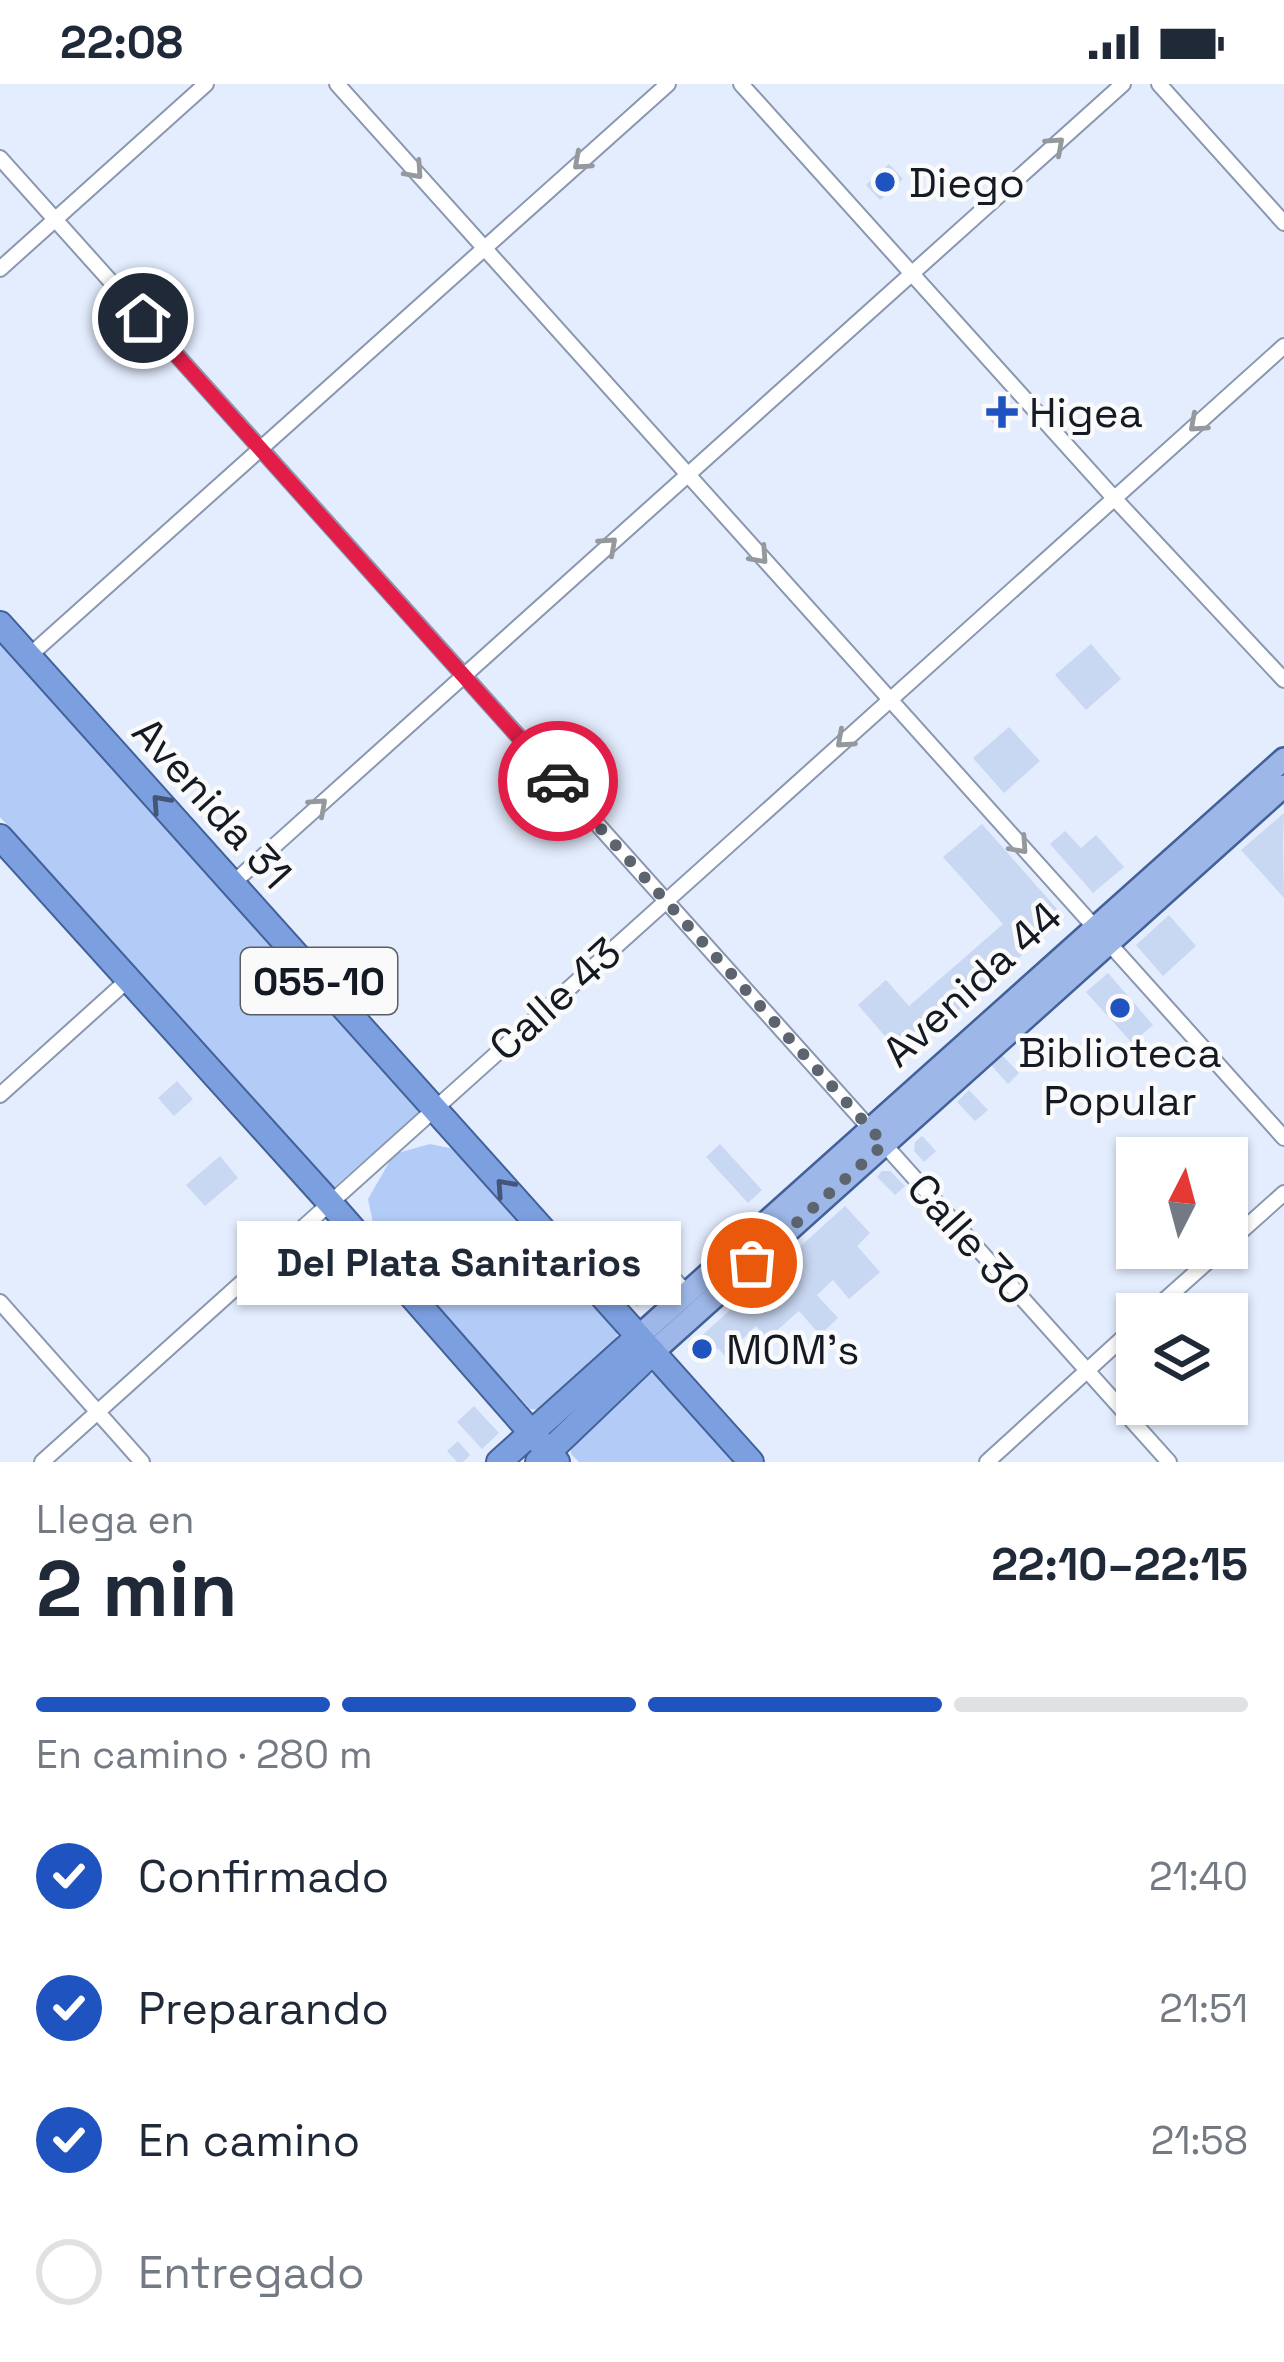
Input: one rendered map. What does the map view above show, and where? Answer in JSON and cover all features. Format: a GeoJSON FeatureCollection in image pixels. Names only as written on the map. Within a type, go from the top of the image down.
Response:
{"type":"FeatureCollection","features":[{"type":"Feature","properties":{"kind":"highway","name":"Avenida 31"},"geometry":{"type":"LineString","coordinates":[[0,624],[751,1462]]}},
{"type":"Feature","properties":{"kind":"highway","name":"055-10"},"geometry":{"type":"LineString","coordinates":[[0,837],[331,1204],[531,1433],[548,1459]]}},
{"type":"Feature","properties":{"kind":"highway","name":"Avenida 44"},"geometry":{"type":"LineString","coordinates":[[499,1462],[643,1337]]}},
{"type":"Feature","properties":{"kind":"highway","name":"Avenida 44"},"geometry":{"type":"LineString","coordinates":[[548,1459],[643,1337]]}},
{"type":"Feature","properties":{"kind":"main road","name":"Avenida 44"},"geometry":{"type":"LineString","coordinates":[[643,1337],[1101,935],[1284,759]]}},
{"type":"Feature","properties":{"kind":"main road","name":"Avenida 44"},"geometry":{"type":"LineString","coordinates":[[1101,935],[1284,786]]}},
{"type":"Feature","properties":{"kind":"main road","name":"Avenida 44"},"geometry":{"type":"LineString","coordinates":[[643,1337],[682,1284],[877,1136]]}},
{"type":"Feature","properties":{"kind":"street"},"geometry":{"type":"LineString","coordinates":[[0,268],[206,84]]}},
{"type":"Feature","properties":{"kind":"street"},"geometry":{"type":"LineString","coordinates":[[338,84],[1284,1138]]}},
{"type":"Feature","properties":{"kind":"street"},"geometry":{"type":"LineString","coordinates":[[29,656],[668,84]]}},
{"type":"Feature","properties":{"kind":"street"},"geometry":{"type":"LineString","coordinates":[[741,84],[1284,680]]}},
{"type":"Feature","properties":{"kind":"street"},"geometry":{"type":"LineString","coordinates":[[232,884],[1124,84]]}},
{"type":"Feature","properties":{"kind":"street"},"geometry":{"type":"LineString","coordinates":[[1159,84],[1284,223]]}},
{"type":"Feature","properties":{"kind":"street","name":"Calle 30"},"geometry":{"type":"LineString","coordinates":[[0,158],[1169,1462]]}},
{"type":"Feature","properties":{"kind":"street","name":"Calle 43"},"geometry":{"type":"LineString","coordinates":[[43,1462],[1284,346]]}},
{"type":"Feature","properties":{"kind":"street"},"geometry":{"type":"LineString","coordinates":[[0,1095],[130,978]]}},
{"type":"Feature","properties":{"kind":"street"},"geometry":{"type":"LineString","coordinates":[[1248,1225],[1284,1193]]}},
{"type":"Feature","properties":{"kind":"street"},"geometry":{"type":"LineString","coordinates":[[1172,1293],[1199,1269]]}},
{"type":"Feature","properties":{"kind":"street"},"geometry":{"type":"LineString","coordinates":[[0,1302],[142,1462]]}},
{"type":"Feature","properties":{"kind":"street"},"geometry":{"type":"LineString","coordinates":[[987,1462],[1116,1344]]}},
{"type":"Feature","properties":{"kind":"lane"},"geometry":{"type":"LineString","coordinates":[[594,1288],[648,1245],[652,1250]]}},
{"type":"Feature","properties":{"kind":"shaded area"},"geometry":{"type":"Polygon","coordinates":[[[0,637],[424,1108],[334,1187],[0,817],[0,637]]]}},
{"type":"Feature","properties":{"kind":"shaded area"},"geometry":{"type":"Polygon","coordinates":[[[430,1144],[459,1150],[618,1327],[616,1345],[542,1410],[530,1409],[376,1237],[368,1199],[394,1154],[430,1144]]]}},
{"type":"Feature","properties":{"kind":"shaded area"},"geometry":{"type":"Polygon","coordinates":[[[646,1373],[659,1375],[739,1462],[579,1462],[571,1454],[571,1440],[646,1373]]]}},
{"type":"Feature","properties":{"kind":"building","name":"Diego"},"geometry":{"type":"Polygon","coordinates":[[[889,164],[903,179],[880,200],[866,185],[889,164]]]}},
{"type":"Feature","properties":{"kind":"building","name":"Higea"},"geometry":{"type":"Polygon","coordinates":[[[1006,397],[1018,410],[997,428],[986,415],[1006,397]]]}},
{"type":"Feature","properties":{"kind":"building"},"geometry":{"type":"Polygon","coordinates":[[[1091,644],[1121,679],[1086,710],[1055,675],[1091,644]]]}},
{"type":"Feature","properties":{"kind":"building"},"geometry":{"type":"Polygon","coordinates":[[[1009,727],[1040,761],[1004,793],[973,758],[1009,727]]]}},
{"type":"Feature","properties":{"kind":"building"},"geometry":{"type":"Polygon","coordinates":[[[1284,813],[1283,842],[1284,898],[1241,850],[1284,813]]]}},
{"type":"Feature","properties":{"kind":"building"},"geometry":{"type":"Polygon","coordinates":[[[982,824],[1065,918],[904,1058],[858,1005],[886,980],[909,1006],[1003,924],[943,857],[982,824]]]}},
{"type":"Feature","properties":{"kind":"building"},"geometry":{"type":"Polygon","coordinates":[[[1065,831],[1081,848],[1096,835],[1124,867],[1093,893],[1050,844],[1065,831]]]}},
{"type":"Feature","properties":{"kind":"building"},"geometry":{"type":"Polygon","coordinates":[[[1169,915],[1196,946],[1163,976],[1136,945],[1169,915]]]}},
{"type":"Feature","properties":{"kind":"building","name":"Biblioteca Popular"},"geometry":{"type":"Polygon","coordinates":[[[1108,973],[1153,1025],[1132,1043],[1086,992],[1108,973]]]}},
{"type":"Feature","properties":{"kind":"building"},"geometry":{"type":"Polygon","coordinates":[[[1002,1055],[1019,1073],[1008,1084],[991,1065],[1002,1055]]]}},
{"type":"Feature","properties":{"kind":"building"},"geometry":{"type":"Polygon","coordinates":[[[177,1081],[193,1099],[174,1116],[158,1098],[177,1081]]]}},
{"type":"Feature","properties":{"kind":"building"},"geometry":{"type":"Polygon","coordinates":[[[969,1090],[988,1110],[975,1121],[957,1102],[969,1090]]]}},
{"type":"Feature","properties":{"kind":"building"},"geometry":{"type":"Polygon","coordinates":[[[922,1136],[936,1151],[924,1162],[914,1151],[922,1136]]]}},
{"type":"Feature","properties":{"kind":"building"},"geometry":{"type":"Polygon","coordinates":[[[720,1144],[762,1190],[748,1203],[706,1157],[720,1144]]]}},
{"type":"Feature","properties":{"kind":"building"},"geometry":{"type":"Polygon","coordinates":[[[220,1156],[238,1178],[205,1206],[186,1185],[220,1156]]]}},
{"type":"Feature","properties":{"kind":"building"},"geometry":{"type":"Polygon","coordinates":[[[890,1171],[905,1186],[895,1195],[877,1177],[890,1171]]]}},
{"type":"Feature","properties":{"kind":"building"},"geometry":{"type":"Polygon","coordinates":[[[845,1206],[870,1233],[857,1246],[880,1272],[849,1299],[833,1280],[817,1295],[838,1318],[820,1335],[799,1311],[767,1339],[756,1326],[725,1356],[718,1348],[701,1364],[687,1349],[845,1206]]]}},
{"type":"Feature","properties":{"kind":"building"},"geometry":{"type":"Polygon","coordinates":[[[655,1248],[676,1274],[637,1307],[615,1282],[655,1248]]]}},
{"type":"Feature","properties":{"kind":"building"},"geometry":{"type":"Polygon","coordinates":[[[474,1406],[499,1433],[482,1449],[457,1422],[474,1406]]]}},
{"type":"Feature","properties":{"kind":"building"},"geometry":{"type":"Polygon","coordinates":[[[458,1441],[470,1455],[463,1462],[447,1451],[458,1441]]]}},
{"type":"Feature","properties":{"kind":"way so far"},"geometry":{"type":"LineString","coordinates":[[558,781],[884,1144],[752,1263]]}},
{"type":"Feature","properties":{"kind":"place","name":"Diego"},"geometry":{"type":"Point","coordinates":[885,182]}},
{"type":"Feature","properties":{"kind":"place","name":"Higea"},"geometry":{"type":"Point","coordinates":[1002,412]}},
{"type":"Feature","properties":{"kind":"place","name":"Biblioteca Popular"},"geometry":{"type":"Point","coordinates":[1120,1008]}},
{"type":"Feature","properties":{"kind":"place","name":"Del Plata Sanitarios"},"geometry":{"type":"Point","coordinates":[752,1263]}},
{"type":"Feature","properties":{"kind":"place","name":"MOM's"},"geometry":{"type":"Point","coordinates":[702,1349]}},
{"type":"Feature","properties":{"kind":"route"},"geometry":{"type":"LineString","coordinates":[[143,318],[558,781]]}}]}
